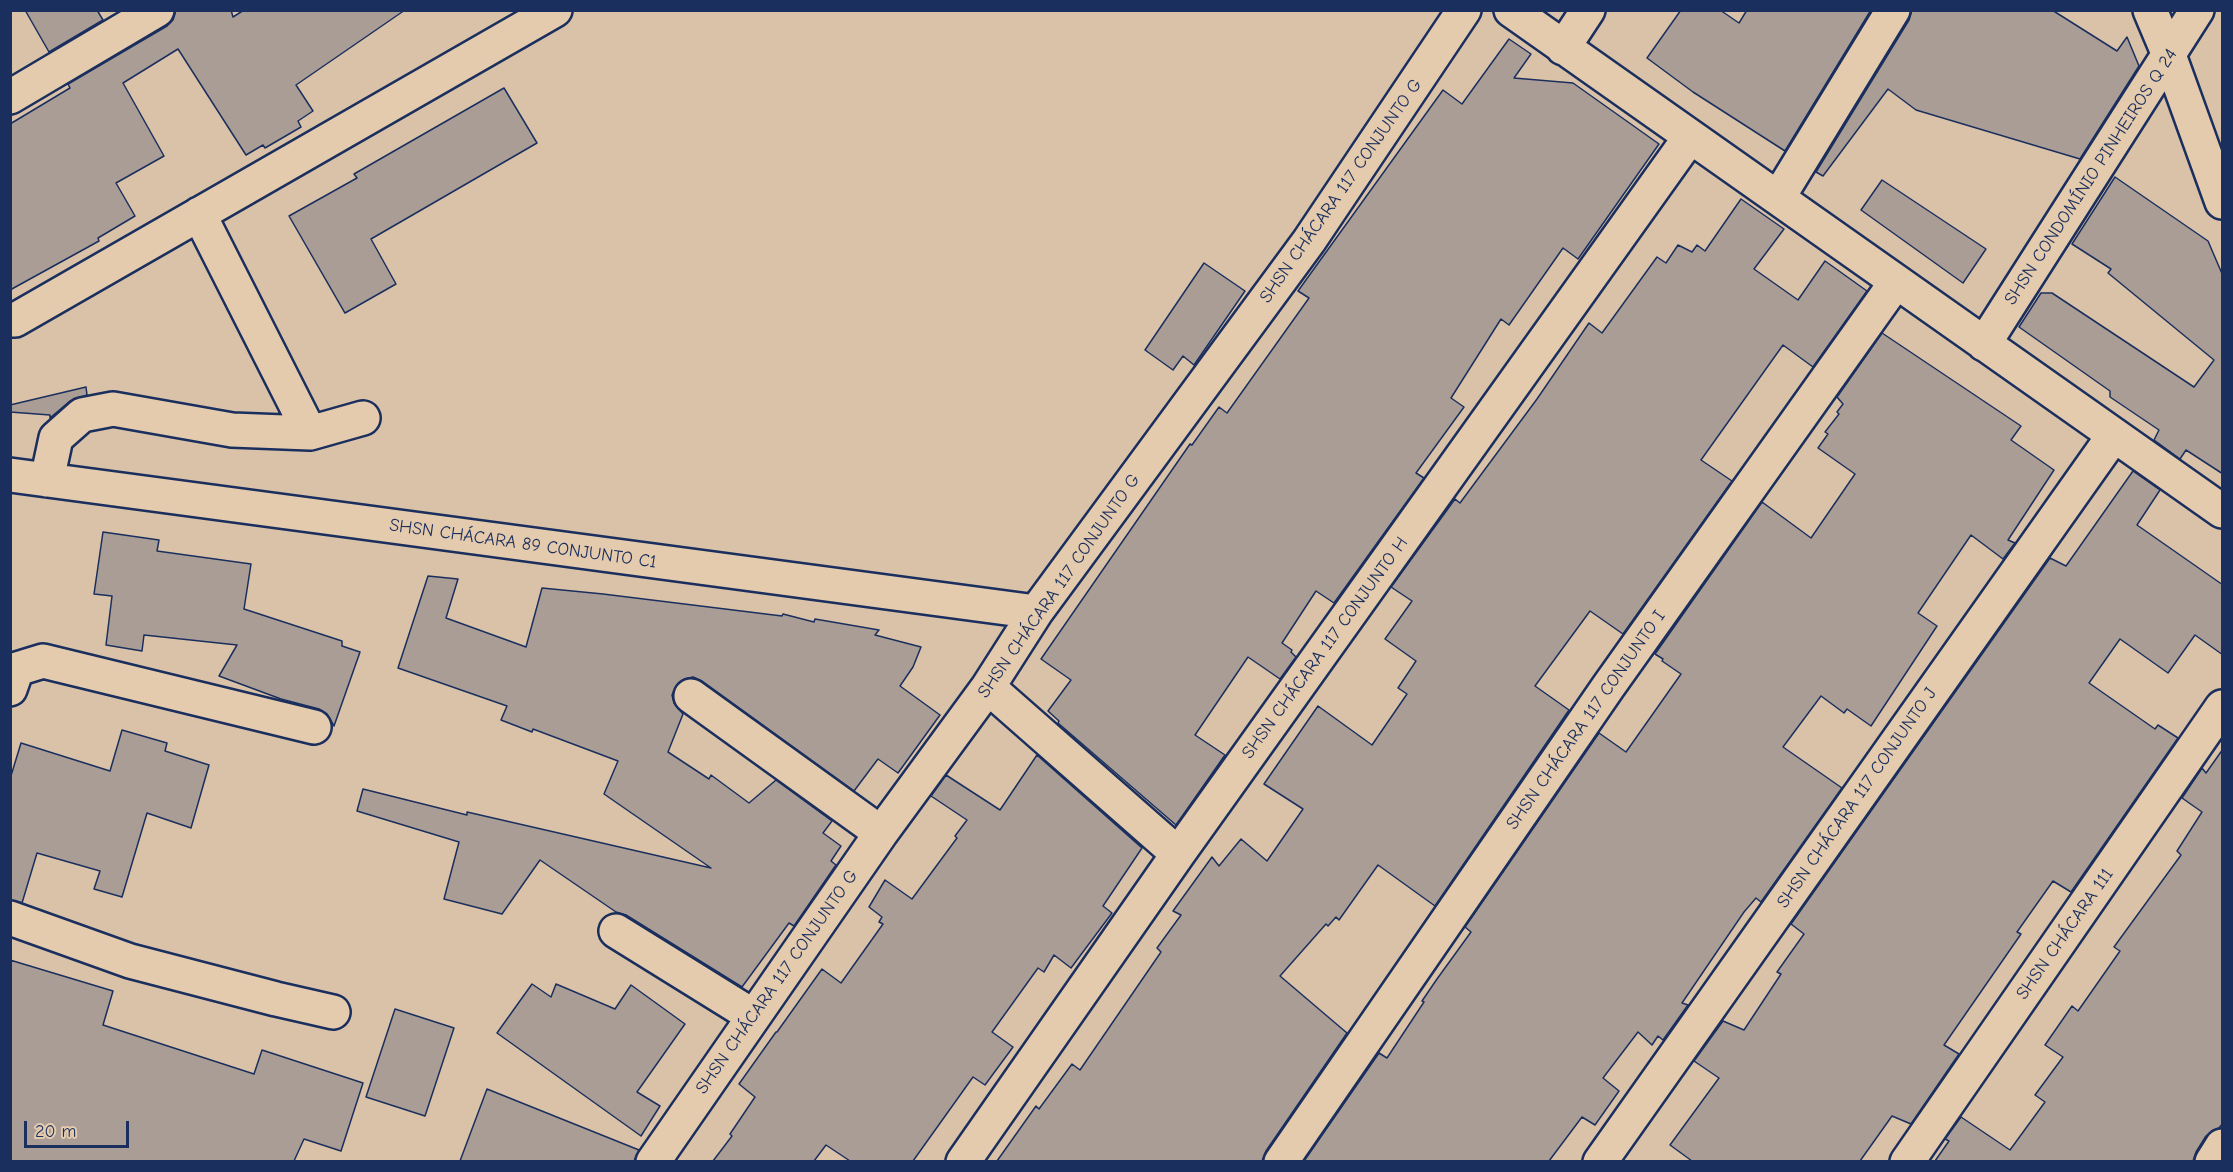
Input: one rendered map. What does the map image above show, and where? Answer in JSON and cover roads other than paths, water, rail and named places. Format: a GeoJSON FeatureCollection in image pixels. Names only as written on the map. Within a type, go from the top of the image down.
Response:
{"type":"FeatureCollection","features":[{"type":"Feature","properties":{"kind":"street"},"geometry":{"type":"LineString","coordinates":[[10,97],[157,10]]}},
{"type":"Feature","properties":{"kind":"street"},"geometry":{"type":"LineString","coordinates":[[10,320],[15,320],[555,10]]}},
{"type":"Feature","properties":{"kind":"street","name":"SHSN CHÁCARA 117 CONJUNTO G"},"geometry":{"type":"LineString","coordinates":[[652,1161],[881,833],[988,687],[1036,612],[1309,241],[1464,10]]}},
{"type":"Feature","properties":{"kind":"street"},"geometry":{"type":"LineString","coordinates":[[1511,10],[2223,511]]}},
{"type":"Feature","properties":{"kind":"street"},"geometry":{"type":"LineString","coordinates":[[1563,48],[1588,10]]}},
{"type":"Feature","properties":{"kind":"street"},"geometry":{"type":"LineString","coordinates":[[1778,198],[1893,10]]}},
{"type":"Feature","properties":{"kind":"street"},"geometry":{"type":"LineString","coordinates":[[2150,10],[2223,202]]}},
{"type":"Feature","properties":{"kind":"street","name":"SHSN CONDOMÍNIO PINHEIROS Q 24"},"geometry":{"type":"LineString","coordinates":[[1984,344],[2197,10]]}},
{"type":"Feature","properties":{"kind":"street","name":"SHSN CHÁCARA 117 CONJUNTO H"},"geometry":{"type":"LineString","coordinates":[[963,1161],[1178,854],[1690,137]]}},
{"type":"Feature","properties":{"kind":"street"},"geometry":{"type":"LineString","coordinates":[[199,214],[310,433]]}},
{"type":"Feature","properties":{"kind":"street","name":"SHSN CHÁCARA 117 CONJUNTO I"},"geometry":{"type":"LineString","coordinates":[[1281,1161],[1608,687],[1896,282]]}},
{"type":"Feature","properties":{"kind":"street"},"geometry":{"type":"LineString","coordinates":[[47,480],[56,438],[82,415],[113,409],[232,430],[310,433],[363,418]]}},
{"type":"Feature","properties":{"kind":"street","name":"SHSN CHÁCARA 117 CONJUNTO J"},"geometry":{"type":"LineString","coordinates":[[1600,1161],[2114,435]]}},
{"type":"Feature","properties":{"kind":"street","name":"SHSN CHÁCARA 89 CONJUNTO C1"},"geometry":{"type":"LineString","coordinates":[[10,475],[1036,612]]}},
{"type":"Feature","properties":{"kind":"street"},"geometry":{"type":"LineString","coordinates":[[10,689],[17,669],[43,661],[314,727]]}},
{"type":"Feature","properties":{"kind":"street"},"geometry":{"type":"LineString","coordinates":[[988,687],[1178,854]]}},
{"type":"Feature","properties":{"kind":"street"},"geometry":{"type":"LineString","coordinates":[[691,696],[881,833]]}},
{"type":"Feature","properties":{"kind":"street","name":"SHSN CHÁCARA 111"},"geometry":{"type":"LineString","coordinates":[[1907,1161],[2223,707]]}},
{"type":"Feature","properties":{"kind":"street"},"geometry":{"type":"LineString","coordinates":[[10,918],[130,961],[333,1012]]}},
{"type":"Feature","properties":{"kind":"street"},"geometry":{"type":"LineString","coordinates":[[616,931],[753,1016]]}},
{"type":"Feature","properties":{"kind":"street"},"geometry":{"type":"LineString","coordinates":[[2212,1161],[2223,1146]]}}]}
